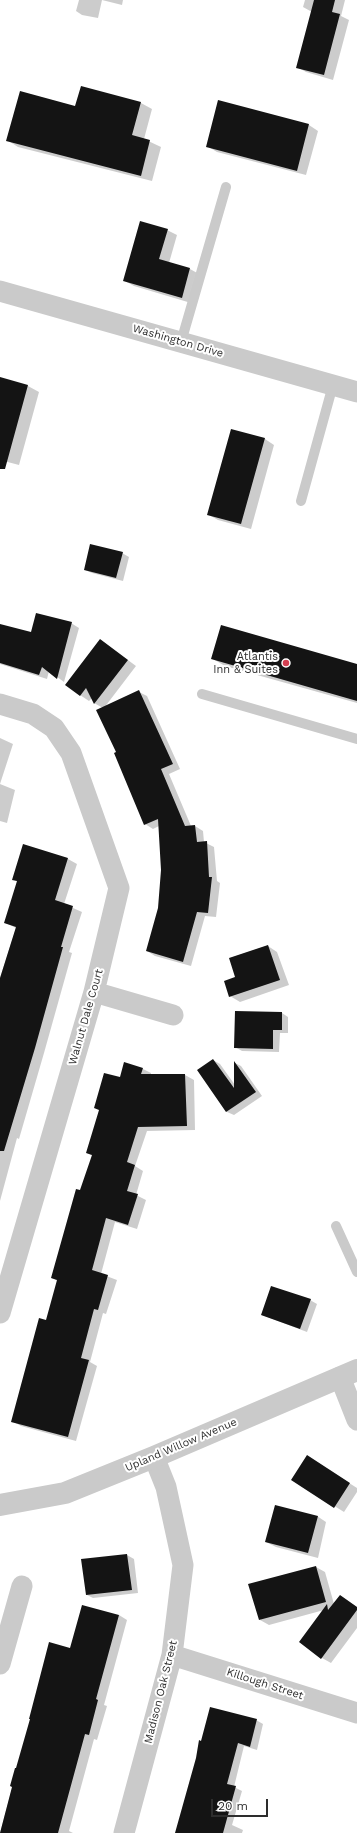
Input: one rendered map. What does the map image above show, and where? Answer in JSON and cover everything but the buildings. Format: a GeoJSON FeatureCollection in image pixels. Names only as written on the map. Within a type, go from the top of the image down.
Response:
{"type":"FeatureCollection","features":[{"type":"Feature","properties":{"kind":"street","name":"Washington Drive"},"geometry":{"type":"LineString","coordinates":[[0,291],[357,392]]}},
{"type":"Feature","properties":{"kind":"street","name":"Walnut Dale Court"},"geometry":{"type":"LineString","coordinates":[[0,704],[33,714],[54,728],[71,752],[119,888],[94,992],[0,1313]]}},
{"type":"Feature","properties":{"kind":"street"},"geometry":{"type":"LineString","coordinates":[[94,992],[173,1015]]}},
{"type":"Feature","properties":{"kind":"street"},"geometry":{"type":"LineString","coordinates":[[349,1373],[357,1420]]}},
{"type":"Feature","properties":{"kind":"street","name":"Upland Willow Avenue"},"geometry":{"type":"LineString","coordinates":[[0,1505],[65,1493],[154,1457],[349,1373]]}},
{"type":"Feature","properties":{"kind":"street","name":"Madison Oak Street"},"geometry":{"type":"LineString","coordinates":[[124,1833],[172,1655],[183,1565],[166,1487],[154,1457]]}},
{"type":"Feature","properties":{"kind":"street"},"geometry":{"type":"LineString","coordinates":[[0,1664],[22,1586]]}},
{"type":"Feature","properties":{"kind":"street","name":"Killough Street"},"geometry":{"type":"LineString","coordinates":[[172,1655],[357,1713]]}},
{"type":"Feature","properties":{"kind":"lane"},"geometry":{"type":"LineString","coordinates":[[181,342],[226,187]]}},
{"type":"Feature","properties":{"kind":"lane"},"geometry":{"type":"LineString","coordinates":[[301,501],[332,385]]}},
{"type":"Feature","properties":{"kind":"lane"},"geometry":{"type":"LineString","coordinates":[[202,694],[357,739]]}},
{"type":"Feature","properties":{"kind":"lane"},"geometry":{"type":"LineString","coordinates":[[336,1226],[357,1272]]}},
{"type":"Feature","properties":{"kind":"place","name":"Atlantis Inn & Suites"},"geometry":{"type":"Point","coordinates":[286,663]}}]}
